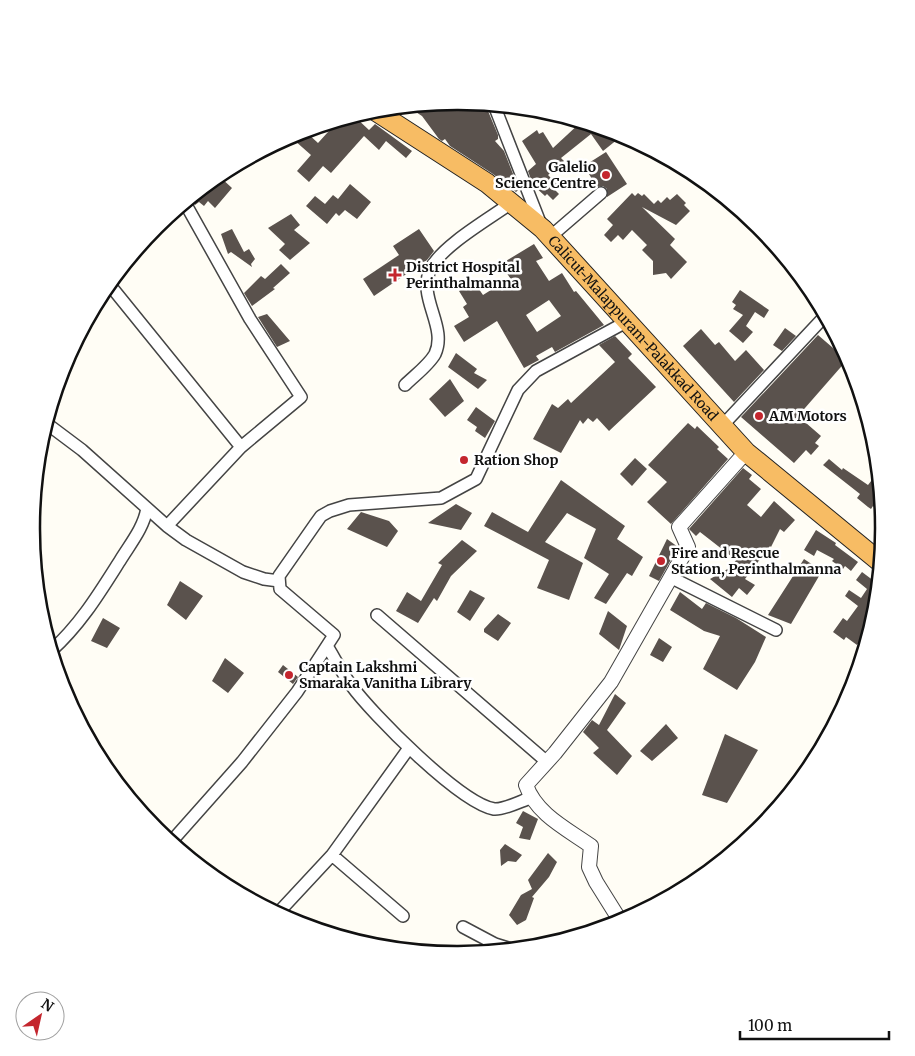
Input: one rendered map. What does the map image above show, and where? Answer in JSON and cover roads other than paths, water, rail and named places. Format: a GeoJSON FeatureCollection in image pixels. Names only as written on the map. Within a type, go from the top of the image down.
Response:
{"type":"FeatureCollection","features":[{"type":"Feature","properties":{"kind":"highway","name":"Calicut-Malappuram-Palakkad Road"},"geometry":{"type":"LineString","coordinates":[[385,117],[487,183],[546,233],[746,452],[874,557]]}},
{"type":"Feature","properties":{"kind":"street"},"geometry":{"type":"LineString","coordinates":[[497,112],[546,233],[601,193]]}},
{"type":"Feature","properties":{"kind":"street"},"geometry":{"type":"LineString","coordinates":[[405,385],[434,355],[438,339],[425,286],[430,269],[441,253],[511,203]]}},
{"type":"Feature","properties":{"kind":"street"},"geometry":{"type":"LineString","coordinates":[[168,526],[241,447],[300,397],[250,319],[188,209]]}},
{"type":"Feature","properties":{"kind":"street"},"geometry":{"type":"LineString","coordinates":[[114,290],[241,447]]}},
{"type":"Feature","properties":{"kind":"street"},"geometry":{"type":"LineString","coordinates":[[722,426],[820,321]]}},
{"type":"Feature","properties":{"kind":"street"},"geometry":{"type":"LineString","coordinates":[[176,836],[242,762],[297,692],[334,635],[280,589],[279,576],[316,523],[330,511],[349,505],[442,498],[476,479],[518,390],[536,371],[626,322]]}},
{"type":"Feature","properties":{"kind":"street"},"geometry":{"type":"LineString","coordinates":[[52,428],[82,450],[186,540],[243,572],[264,580],[279,582]]}},
{"type":"Feature","properties":{"kind":"street"},"geometry":{"type":"LineString","coordinates":[[616,914],[589,867],[591,846],[540,809],[530,798],[526,785],[547,762],[611,682],[688,547],[678,527],[746,452]]}},
{"type":"Feature","properties":{"kind":"street"},"geometry":{"type":"LineString","coordinates":[[57,646],[68,636],[95,601],[137,534],[147,508]]}},
{"type":"Feature","properties":{"kind":"street"},"geometry":{"type":"LineString","coordinates":[[672,578],[776,630]]}},
{"type":"Feature","properties":{"kind":"street"},"geometry":{"type":"LineString","coordinates":[[377,615],[547,762]]}},
{"type":"Feature","properties":{"kind":"street"},"geometry":{"type":"LineString","coordinates":[[327,646],[352,686],[409,748],[442,778],[473,800],[495,809],[530,798]]}},
{"type":"Feature","properties":{"kind":"street"},"geometry":{"type":"LineString","coordinates":[[284,907],[332,855],[409,748]]}},
{"type":"Feature","properties":{"kind":"street"},"geometry":{"type":"LineString","coordinates":[[332,855],[403,916]]}},
{"type":"Feature","properties":{"kind":"street"},"geometry":{"type":"LineString","coordinates":[[463,927],[495,944]]}},
{"type":"Feature","properties":{"kind":"place","name":"Galelio Science Centre"},"geometry":{"type":"Point","coordinates":[606,175]}},
{"type":"Feature","properties":{"kind":"place","name":"District Hospital Perinthalmanna"},"geometry":{"type":"Point","coordinates":[395,275]}},
{"type":"Feature","properties":{"kind":"place","name":"AM Motors"},"geometry":{"type":"Point","coordinates":[759,416]}},
{"type":"Feature","properties":{"kind":"place","name":"Ration Shop"},"geometry":{"type":"Point","coordinates":[464,460]}},
{"type":"Feature","properties":{"kind":"place","name":"Fire and Rescue Station, Perinthalmanna"},"geometry":{"type":"Point","coordinates":[661,561]}},
{"type":"Feature","properties":{"kind":"place","name":"Captain Lakshmi Smaraka Vanitha Library"},"geometry":{"type":"Point","coordinates":[289,675]}}]}
